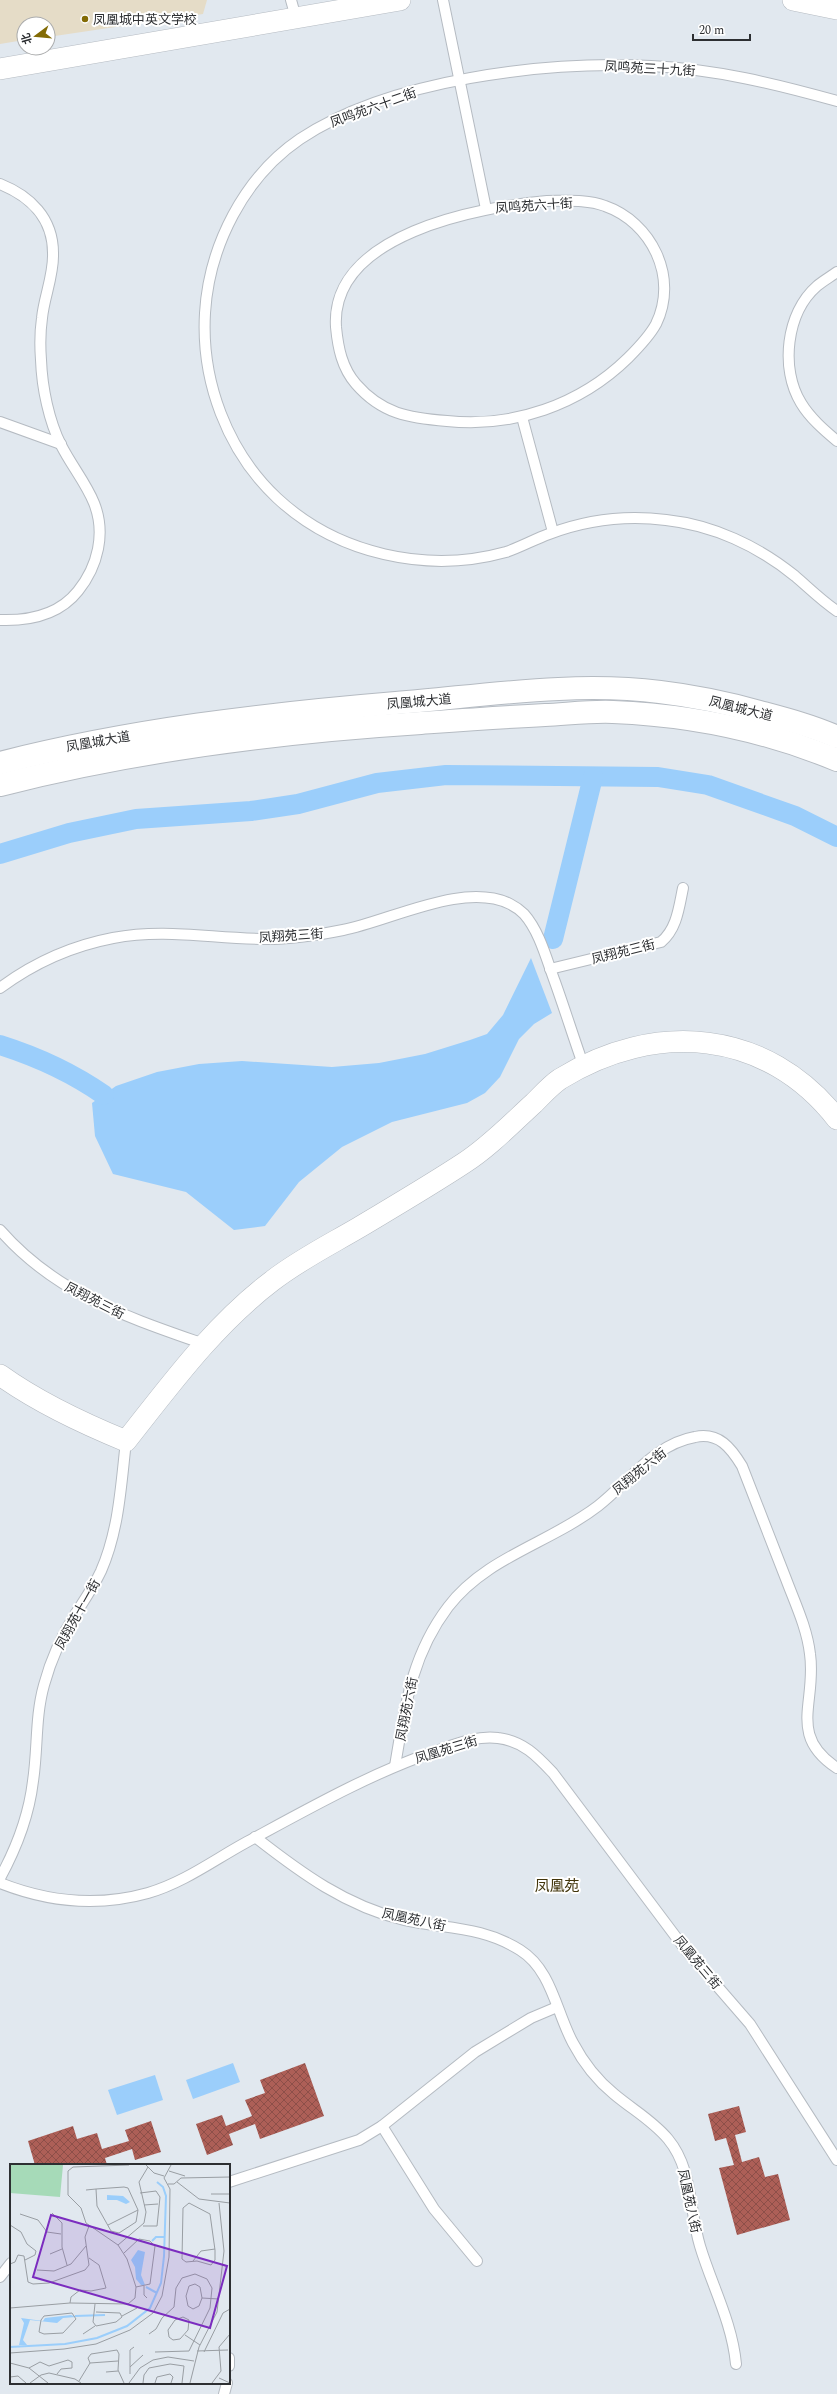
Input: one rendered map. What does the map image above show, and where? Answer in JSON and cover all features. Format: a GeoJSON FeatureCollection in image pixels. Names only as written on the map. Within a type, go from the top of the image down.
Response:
{"type":"FeatureCollection","features":[{"type":"Feature","properties":{"kind":"main road","name":"凤凰城大道"},"geometry":{"type":"LineString","coordinates":[[0,763],[63,747],[216,724],[344,707],[540,691],[602,689],[658,692],[719,701],[782,718],[837,737]]}},
{"type":"Feature","properties":{"kind":"main road","name":"凤凰城大道"},"geometry":{"type":"LineString","coordinates":[[0,785],[97,762],[295,734],[443,721],[611,712],[666,716],[724,726],[810,749],[837,760]]}},
{"type":"Feature","properties":{"kind":"street"},"geometry":{"type":"LineString","coordinates":[[0,69],[293,9],[400,0]]}},
{"type":"Feature","properties":{"kind":"street"},"geometry":{"type":"LineString","coordinates":[[793,0],[837,9]]}},
{"type":"Feature","properties":{"kind":"street"},"geometry":{"type":"LineString","coordinates":[[0,1375],[23,1392],[77,1421],[126,1441],[204,1344],[246,1302],[272,1281],[327,1244],[356,1229],[466,1162],[559,1080],[618,1051],[655,1042],[692,1041],[729,1046],[764,1059],[797,1078],[825,1103],[837,1119]]}},
{"type":"Feature","properties":{"kind":"lane"},"geometry":{"type":"LineString","coordinates":[[443,0],[486,209]]}},
{"type":"Feature","properties":{"kind":"lane","name":"凤鸣苑三十九街"},"geometry":{"type":"LineString","coordinates":[[460,80],[524,70],[589,65],[654,66],[718,73],[782,86],[837,101]]}},
{"type":"Feature","properties":{"kind":"lane","name":"凤鸣苑六十二街"},"geometry":{"type":"LineString","coordinates":[[460,80],[397,96],[335,118],[297,141],[264,171],[237,207],[217,248],[206,292],[204,337],[210,382],[224,425],[247,464],[277,498],[312,526],[358,547],[407,559],[457,561],[506,552],[553,532],[596,521],[631,518],[667,520],[702,527],[735,539],[767,556],[837,611]]}},
{"type":"Feature","properties":{"kind":"lane"},"geometry":{"type":"LineString","coordinates":[[0,184],[19,191],[37,208],[49,229],[53,253],[42,318],[41,361],[47,403],[61,444],[94,503],[100,529],[98,554],[88,578],[73,598],[51,613],[27,620],[0,620]]}},
{"type":"Feature","properties":{"kind":"lane","name":"凤鸣苑六十街"},"geometry":{"type":"LineString","coordinates":[[548,201],[579,202],[603,205],[625,215],[644,231],[657,252],[664,275],[663,300],[656,323],[642,344],[617,369],[588,390],[556,406],[522,417],[472,424],[421,419],[393,412],[368,397],[349,375],[338,348],[336,319],[343,291],[359,266],[382,248],[406,236],[452,218],[486,209],[548,201]]}},
{"type":"Feature","properties":{"kind":"lane"},"geometry":{"type":"LineString","coordinates":[[837,272],[816,287],[798,312],[789,342],[790,373],[801,403],[820,427],[837,441]]}},
{"type":"Feature","properties":{"kind":"lane"},"geometry":{"type":"LineString","coordinates":[[522,417],[553,532]]}},
{"type":"Feature","properties":{"kind":"lane"},"geometry":{"type":"LineString","coordinates":[[0,422],[61,444]]}},
{"type":"Feature","properties":{"kind":"lane","name":"凤翔苑三街"},"geometry":{"type":"LineString","coordinates":[[550,969],[661,942],[668,936],[674,927],[683,888]]}},
{"type":"Feature","properties":{"kind":"lane","name":"凤翔苑三街"},"geometry":{"type":"LineString","coordinates":[[0,988],[38,963],[56,954],[112,938],[154,932],[267,939],[313,935],[346,930],[438,904],[473,898],[500,900],[524,914],[532,926],[550,969],[584,1067]]}},
{"type":"Feature","properties":{"kind":"lane","name":"凤翔苑三街"},"geometry":{"type":"LineString","coordinates":[[0,1230],[30,1262],[77,1293],[106,1308],[204,1344]]}},
{"type":"Feature","properties":{"kind":"lane","name":"凤翔苑六街"},"geometry":{"type":"LineString","coordinates":[[396,1766],[406,1695],[413,1672],[430,1635],[448,1606],[494,1565],[565,1529],[599,1505],[638,1469],[658,1453],[684,1439],[709,1436],[720,1440],[732,1448],[742,1466],[798,1612],[810,1652],[812,1674],[807,1731],[812,1744],[823,1759],[837,1768]]}},
{"type":"Feature","properties":{"kind":"lane","name":"凤翔苑十一街"},"geometry":{"type":"LineString","coordinates":[[0,1878],[11,1857],[26,1820],[33,1780],[35,1740],[44,1685],[64,1634],[92,1591],[109,1549],[119,1505],[126,1441]]}},
{"type":"Feature","properties":{"kind":"lane","name":"凤凰苑三街"},"geometry":{"type":"LineString","coordinates":[[0,1883],[34,1894],[64,1900],[88,1901],[130,1897],[168,1886],[255,1838],[396,1766],[459,1743],[484,1738],[517,1742],[534,1753],[553,1772],[685,1949],[750,2024],[837,2160]]}},
{"type":"Feature","properties":{"kind":"lane","name":"凤凰苑八街"},"geometry":{"type":"LineString","coordinates":[[255,1838],[315,1882],[346,1900],[405,1920],[481,1931],[521,1950],[544,1975],[573,2043],[594,2074],[614,2094],[654,2123],[678,2153],[684,2168],[697,2235],[706,2267],[722,2303],[734,2340],[736,2364]]}},
{"type":"Feature","properties":{"kind":"lane"},"geometry":{"type":"LineString","coordinates":[[230,2182],[359,2140],[382,2126],[475,2052],[531,2018],[557,2007]]}},
{"type":"Feature","properties":{"kind":"lane"},"geometry":{"type":"LineString","coordinates":[[382,2126],[434,2208],[477,2261]]}},
{"type":"Feature","properties":{"kind":"lane"},"geometry":{"type":"LineString","coordinates":[[0,2277],[10,2264]]}},
{"type":"Feature","properties":{"kind":"lane"},"geometry":{"type":"LineString","coordinates":[[224,2394],[226,2384]]}},
{"type":"Feature","properties":{"kind":"shaded area","name":"凤凰城中英文学校"},"geometry":{"type":"Polygon","coordinates":[[[0,0],[207,0],[203,14],[56,36],[56,16],[16,16],[16,41],[0,44],[0,0]]]}},
{"type":"Feature","properties":{"kind":"water"},"geometry":{"type":"Polygon","coordinates":[[[531,958],[552,1013],[534,1024],[519,1039],[500,1077],[485,1093],[467,1103],[392,1122],[342,1147],[299,1182],[265,1226],[234,1230],[186,1192],[113,1174],[95,1136],[92,1103],[116,1086],[157,1072],[199,1064],[242,1061],[332,1067],[379,1063],[425,1054],[487,1034],[503,1015],[531,958]]]}},
{"type":"Feature","properties":{"kind":"water"},"geometry":{"type":"Polygon","coordinates":[[[233,2063],[240,2082],[193,2099],[186,2080],[233,2063]]]}},
{"type":"Feature","properties":{"kind":"water"},"geometry":{"type":"Polygon","coordinates":[[[155,2075],[163,2100],[117,2115],[108,2090],[155,2075]]]}},
{"type":"Feature","properties":{"kind":"building"},"geometry":{"type":"Polygon","coordinates":[[[305,2063],[324,2116],[260,2139],[255,2124],[229,2134],[233,2145],[207,2155],[196,2124],[222,2115],[226,2126],[252,2116],[245,2100],[265,2093],[260,2080],[305,2063]]]}},
{"type":"Feature","properties":{"kind":"building"},"geometry":{"type":"Polygon","coordinates":[[[739,2106],[746,2132],[735,2135],[742,2162],[759,2157],[765,2177],[778,2174],[790,2220],[737,2235],[719,2168],[734,2165],[726,2138],[715,2141],[708,2114],[739,2106]]]}},
{"type":"Feature","properties":{"kind":"building"},"geometry":{"type":"Polygon","coordinates":[[[151,2121],[161,2152],[135,2160],[132,2149],[105,2158],[107,2164],[35,2164],[28,2141],[73,2126],[77,2139],[97,2133],[102,2149],[129,2141],[125,2130],[151,2121]]]}},
{"type":"Feature","properties":{"kind":"waterway"},"geometry":{"type":"LineString","coordinates":[[0,854],[69,833],[136,819],[251,811],[298,804],[377,783],[446,775],[658,777],[708,785],[795,816],[837,837]]}},
{"type":"Feature","properties":{"kind":"waterway"},"geometry":{"type":"LineString","coordinates":[[553,939],[593,777]]}},
{"type":"Feature","properties":{"kind":"waterway"},"geometry":{"type":"LineString","coordinates":[[0,1045],[54,1066],[79,1079],[104,1095]]}},
{"type":"Feature","properties":{"kind":"place","name":"凤凰城中英文学校"},"geometry":{"type":"Point","coordinates":[85,19]}},
{"type":"Feature","properties":{"kind":"district","name":"凤凰苑"},"geometry":{"type":"Point","coordinates":[557,1886]}}]}
